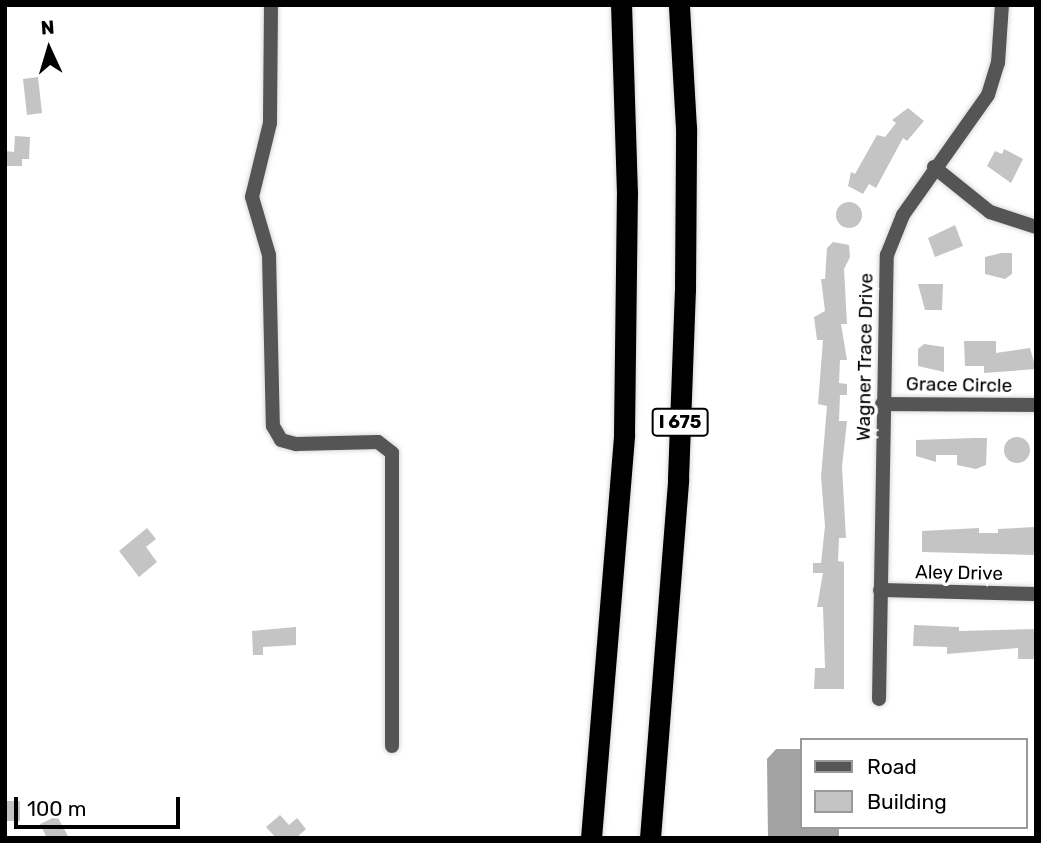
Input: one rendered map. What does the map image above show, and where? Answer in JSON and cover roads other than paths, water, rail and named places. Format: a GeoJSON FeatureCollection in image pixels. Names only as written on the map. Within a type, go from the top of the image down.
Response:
{"type":"FeatureCollection","features":[{"type":"Feature","properties":{"kind":"highway","name":"I 675"},"geometry":{"type":"LineString","coordinates":[[591,838],[624,434],[627,194],[621,5]]}},
{"type":"Feature","properties":{"kind":"highway","name":"I 675"},"geometry":{"type":"LineString","coordinates":[[650,838],[678,479],[685,290],[687,128],[679,5]]}},
{"type":"Feature","properties":{"kind":"street"},"geometry":{"type":"LineString","coordinates":[[271,5],[270,123],[252,197],[269,255],[273,426],[281,440],[296,444],[378,442],[392,453],[392,746]]}},
{"type":"Feature","properties":{"kind":"street","name":"Wagner Trace Drive"},"geometry":{"type":"LineString","coordinates":[[879,699],[882,404],[887,255],[903,215],[934,167],[988,95],[998,63],[1002,5]]}},
{"type":"Feature","properties":{"kind":"street"},"geometry":{"type":"LineString","coordinates":[[934,167],[990,212],[1036,227]]}},
{"type":"Feature","properties":{"kind":"street","name":"Grace Circle"},"geometry":{"type":"LineString","coordinates":[[882,404],[1036,405]]}},
{"type":"Feature","properties":{"kind":"street","name":"Aley Drive"},"geometry":{"type":"LineString","coordinates":[[880,590],[1036,594]]}}]}
